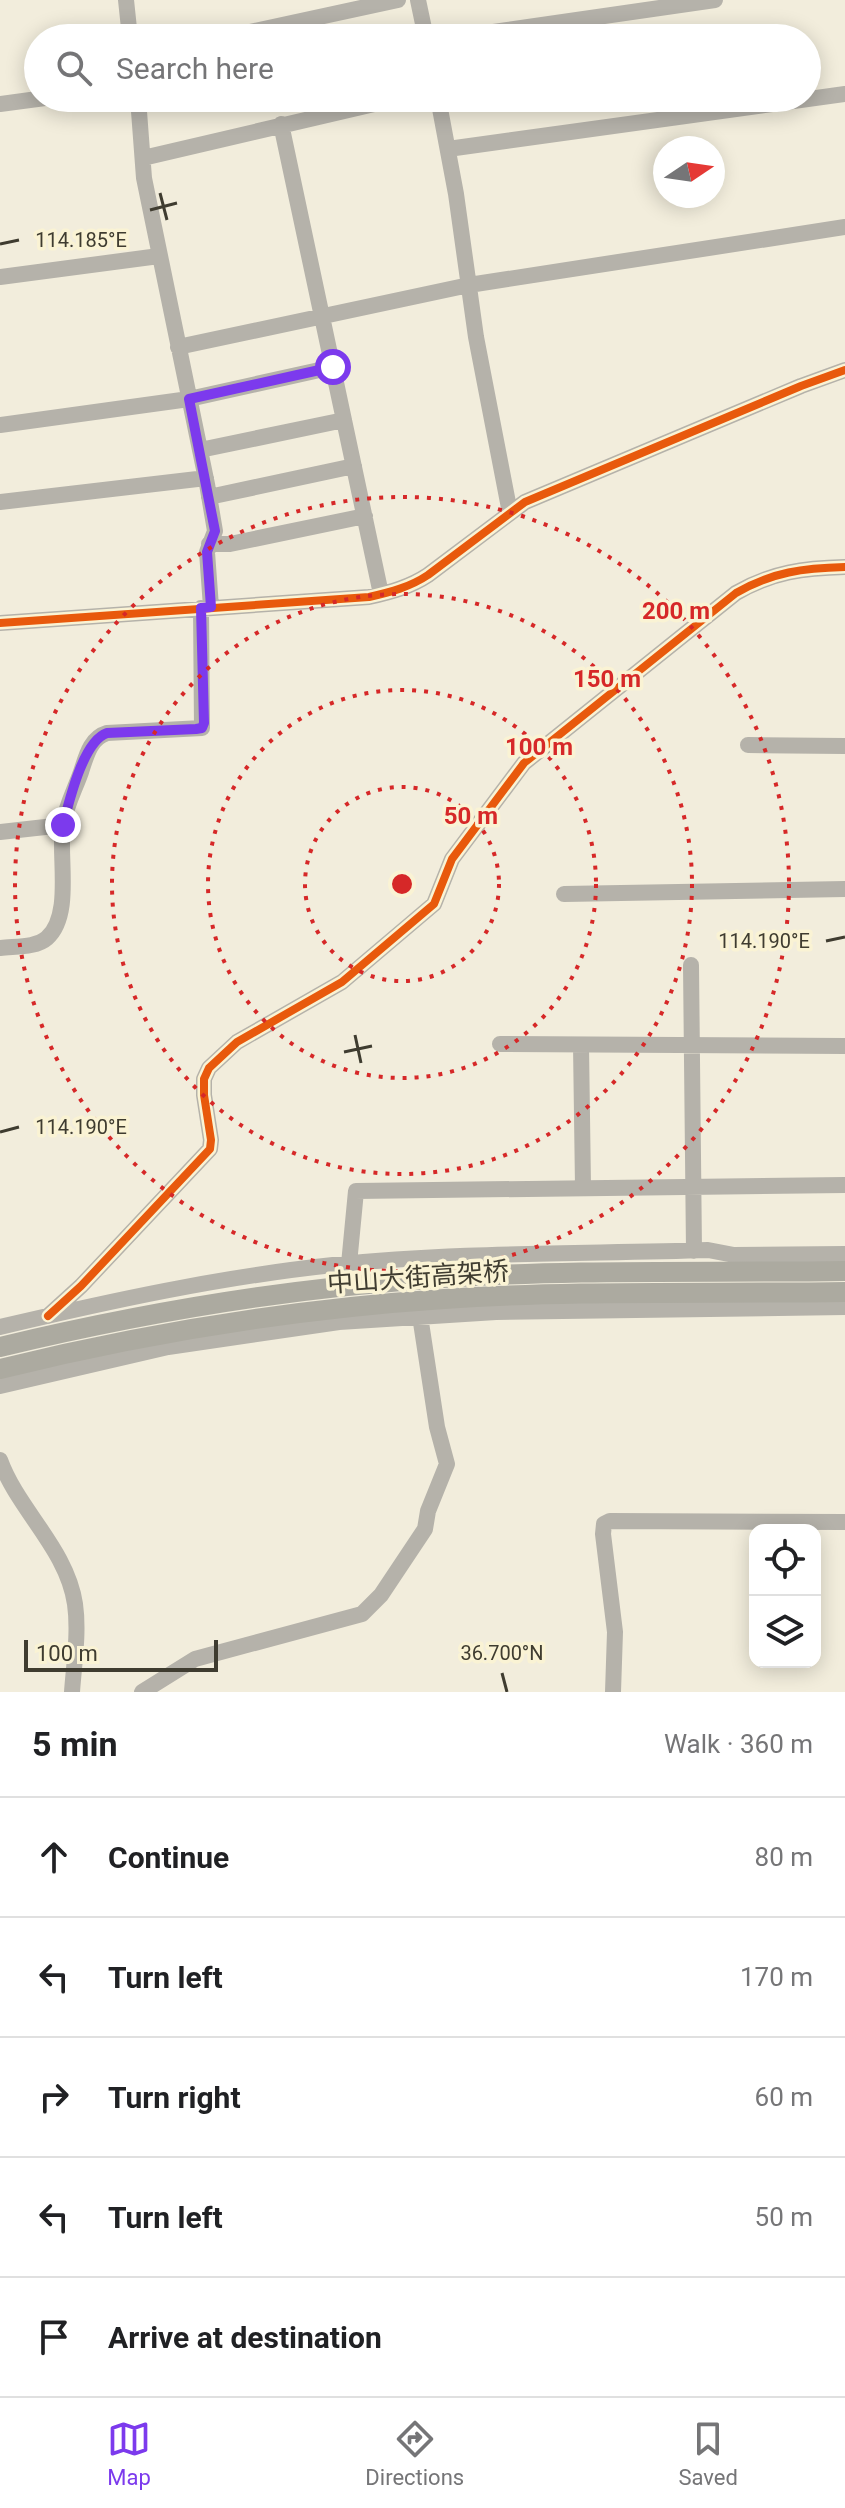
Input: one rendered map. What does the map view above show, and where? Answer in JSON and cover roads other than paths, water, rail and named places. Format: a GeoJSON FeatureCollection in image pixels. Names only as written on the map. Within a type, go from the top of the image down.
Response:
{"type":"FeatureCollection","features":[{"type":"Feature","properties":{"kind":"main road","name":"中山大街高架桥"},"geometry":{"type":"LineString","coordinates":[[0,1347],[180,1309],[387,1282],[508,1275],[845,1271]]}},
{"type":"Feature","properties":{"kind":"main road","name":"中山大街高架桥"},"geometry":{"type":"LineString","coordinates":[[0,1369],[184,1329],[389,1303],[508,1296],[845,1292]]}},
{"type":"Feature","properties":{"kind":"street"},"geometry":{"type":"LineString","coordinates":[[126,0],[129,24]]}},
{"type":"Feature","properties":{"kind":"street"},"geometry":{"type":"LineString","coordinates":[[287,24],[398,0]]}},
{"type":"Feature","properties":{"kind":"street"},"geometry":{"type":"LineString","coordinates":[[418,0],[423,24]]}},
{"type":"Feature","properties":{"kind":"street"},"geometry":{"type":"LineString","coordinates":[[548,24],[715,0]]}},
{"type":"Feature","properties":{"kind":"street"},"geometry":{"type":"LineString","coordinates":[[821,97],[845,94]]}},
{"type":"Feature","properties":{"kind":"street"},"geometry":{"type":"LineString","coordinates":[[0,104],[24,101]]}},
{"type":"Feature","properties":{"kind":"street"},"geometry":{"type":"LineString","coordinates":[[0,948],[37,943],[45,940],[54,930],[62,907],[63,825],[86,756],[98,737],[107,733],[202,728],[207,564],[209,544],[215,531],[144,178],[139,112]]}},
{"type":"Feature","properties":{"kind":"street"},"geometry":{"type":"LineString","coordinates":[[143,158],[336,112]]}},
{"type":"Feature","properties":{"kind":"street"},"geometry":{"type":"LineString","coordinates":[[441,112],[476,337],[510,513]]}},
{"type":"Feature","properties":{"kind":"street"},"geometry":{"type":"LineString","coordinates":[[448,149],[715,112]]}},
{"type":"Feature","properties":{"kind":"street"},"geometry":{"type":"LineString","coordinates":[[281,124],[381,594]]}},
{"type":"Feature","properties":{"kind":"street"},"geometry":{"type":"LineString","coordinates":[[178,347],[469,285],[845,227]]}},
{"type":"Feature","properties":{"kind":"street"},"geometry":{"type":"LineString","coordinates":[[0,277],[159,256]]}},
{"type":"Feature","properties":{"kind":"street"},"geometry":{"type":"LineString","coordinates":[[0,425],[189,399],[333,367]]}},
{"type":"Feature","properties":{"kind":"street"},"geometry":{"type":"LineString","coordinates":[[0,623],[381,594],[413,585],[525,502],[845,370]]}},
{"type":"Feature","properties":{"kind":"street"},"geometry":{"type":"LineString","coordinates":[[200,450],[344,420]]}},
{"type":"Feature","properties":{"kind":"street"},"geometry":{"type":"LineString","coordinates":[[209,497],[354,466]]}},
{"type":"Feature","properties":{"kind":"street"},"geometry":{"type":"LineString","coordinates":[[0,502],[206,478]]}},
{"type":"Feature","properties":{"kind":"street"},"geometry":{"type":"LineString","coordinates":[[209,544],[230,544],[365,516]]}},
{"type":"Feature","properties":{"kind":"street"},"geometry":{"type":"LineString","coordinates":[[48,1316],[81,1286],[210,1149],[204,1095],[204,1079],[209,1068],[237,1042],[342,982],[434,904],[452,859],[524,763],[751,584],[782,572],[845,567]]}},
{"type":"Feature","properties":{"kind":"street"},"geometry":{"type":"LineString","coordinates":[[748,745],[845,746]]}},
{"type":"Feature","properties":{"kind":"street"},"geometry":{"type":"LineString","coordinates":[[0,832],[63,825]]}},
{"type":"Feature","properties":{"kind":"street"},"geometry":{"type":"LineString","coordinates":[[564,894],[845,889]]}},
{"type":"Feature","properties":{"kind":"street"},"geometry":{"type":"LineString","coordinates":[[691,965],[694,1251]]}},
{"type":"Feature","properties":{"kind":"street"},"geometry":{"type":"LineString","coordinates":[[500,1044],[845,1046]]}},
{"type":"Feature","properties":{"kind":"street"},"geometry":{"type":"LineString","coordinates":[[581,1045],[583,1187]]}},
{"type":"Feature","properties":{"kind":"street"},"geometry":{"type":"LineString","coordinates":[[349,1264],[356,1191],[845,1185]]}},
{"type":"Feature","properties":{"kind":"street"},"geometry":{"type":"LineString","coordinates":[[0,1327],[199,1283],[349,1264],[494,1255],[694,1251],[734,1255],[845,1254]]}},
{"type":"Feature","properties":{"kind":"street"},"geometry":{"type":"LineString","coordinates":[[0,1386],[208,1340],[339,1322],[512,1312],[845,1307]]}},
{"type":"Feature","properties":{"kind":"street"},"geometry":{"type":"LineString","coordinates":[[142,1692],[195,1659],[362,1614],[381,1595],[425,1529],[428,1511],[447,1464],[437,1427],[420,1316]]}},
{"type":"Feature","properties":{"kind":"street"},"geometry":{"type":"LineString","coordinates":[[0,1460],[13,1489],[55,1554],[69,1583],[75,1604],[72,1692]]}},
{"type":"Feature","properties":{"kind":"street"},"geometry":{"type":"LineString","coordinates":[[613,1692],[615,1632],[604,1524],[610,1521],[845,1522]]}}]}
